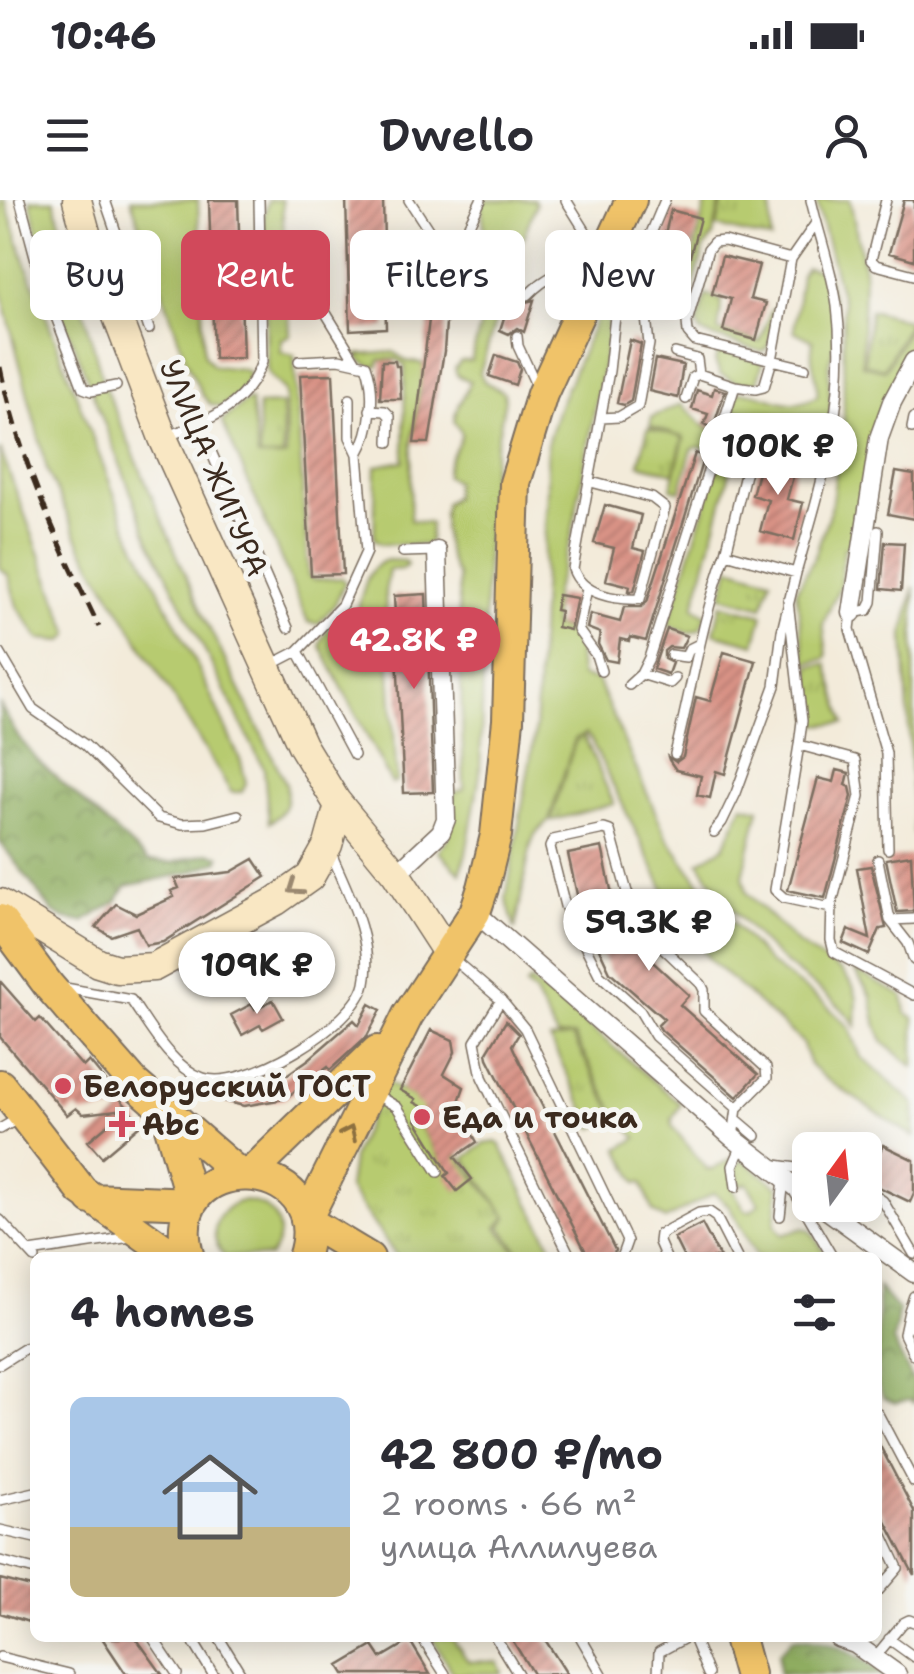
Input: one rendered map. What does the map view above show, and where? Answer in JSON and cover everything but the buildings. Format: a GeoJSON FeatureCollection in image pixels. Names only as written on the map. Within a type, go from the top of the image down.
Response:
{"type":"FeatureCollection","features":[{"type":"Feature","properties":{"kind":"main road","name":"УЛИЦА ЖИГУРА"},"geometry":{"type":"LineString","coordinates":[[77,200],[88,240],[163,438],[302,745],[339,805],[396,874],[448,954]]}},
{"type":"Feature","properties":{"kind":"main road"},"geometry":{"type":"LineString","coordinates":[[306,1220],[408,1015],[474,912],[496,835],[508,720],[514,482],[542,394],[576,320]]}},
{"type":"Feature","properties":{"kind":"main road"},"geometry":{"type":"LineString","coordinates":[[0,903],[98,963],[117,970],[154,966],[276,901],[310,877],[328,846],[339,805]]}},
{"type":"Feature","properties":{"kind":"main road"},"geometry":{"type":"LineString","coordinates":[[0,920],[49,986],[166,1113],[245,1173],[270,1178],[286,1188],[306,1220],[304,1252]]}},
{"type":"Feature","properties":{"kind":"main road"},"geometry":{"type":"LineString","coordinates":[[188,1252],[184,1238],[192,1204],[212,1183],[245,1173],[350,1080],[408,1015]]}},
{"type":"Feature","properties":{"kind":"main road"},"geometry":{"type":"LineString","coordinates":[[0,1085],[12,1122],[91,1199],[167,1252]]}},
{"type":"Feature","properties":{"kind":"main road"},"geometry":{"type":"LineString","coordinates":[[166,1113],[192,1204]]}},
{"type":"Feature","properties":{"kind":"main road"},"geometry":{"type":"LineString","coordinates":[[91,1199],[192,1204]]}},
{"type":"Feature","properties":{"kind":"main road"},"geometry":{"type":"LineString","coordinates":[[306,1220],[359,1252]]}},
{"type":"Feature","properties":{"kind":"main road"},"geometry":{"type":"LineString","coordinates":[[740,1642],[749,1674]]}},
{"type":"Feature","properties":{"kind":"street"},"geometry":{"type":"LineString","coordinates":[[852,613],[879,438],[892,402],[914,361]]}},
{"type":"Feature","properties":{"kind":"street"},"geometry":{"type":"LineString","coordinates":[[396,874],[441,832],[446,818],[437,551]]}},
{"type":"Feature","properties":{"kind":"street"},"geometry":{"type":"LineString","coordinates":[[474,912],[741,1129],[764,1163],[792,1184]]}},
{"type":"Feature","properties":{"kind":"street"},"geometry":{"type":"LineString","coordinates":[[844,1222],[914,1273]]}},
{"type":"Feature","properties":{"kind":"street"},"geometry":{"type":"LineString","coordinates":[[850,1642],[897,1674]]}},
{"type":"Feature","properties":{"kind":"lane"},"geometry":{"type":"LineString","coordinates":[[20,200],[40,275],[83,388],[116,386]]}},
{"type":"Feature","properties":{"kind":"lane"},"geometry":{"type":"LineString","coordinates":[[105,200],[149,329]]}},
{"type":"Feature","properties":{"kind":"lane"},"geometry":{"type":"LineString","coordinates":[[163,438],[228,408],[247,393],[262,362],[259,200]]}},
{"type":"Feature","properties":{"kind":"lane"},"geometry":{"type":"LineString","coordinates":[[409,200],[450,264],[482,200]]}},
{"type":"Feature","properties":{"kind":"lane"},"geometry":{"type":"LineString","coordinates":[[566,200],[582,230]]}},
{"type":"Feature","properties":{"kind":"lane"},"geometry":{"type":"LineString","coordinates":[[600,418],[619,417],[638,406],[649,344],[643,290],[647,243],[664,200]]}},
{"type":"Feature","properties":{"kind":"lane"},"geometry":{"type":"LineString","coordinates":[[714,832],[736,794],[776,686],[788,600],[836,420],[836,302],[810,200]]}},
{"type":"Feature","properties":{"kind":"lane"},"geometry":{"type":"LineString","coordinates":[[886,200],[872,260],[876,265],[914,275]]}},
{"type":"Feature","properties":{"kind":"lane"},"geometry":{"type":"LineString","coordinates":[[590,482],[652,498],[665,508],[640,600],[586,589],[576,580],[573,570],[600,418],[624,248],[625,213]]}},
{"type":"Feature","properties":{"kind":"lane"},"geometry":{"type":"LineString","coordinates":[[686,398],[692,377],[699,374],[756,390],[764,387],[791,259],[816,223]]}},
{"type":"Feature","properties":{"kind":"lane"},"geometry":{"type":"LineString","coordinates":[[791,259],[714,242],[708,249],[687,322],[688,334],[695,341],[805,368]]}},
{"type":"Feature","properties":{"kind":"lane"},"geometry":{"type":"LineString","coordinates":[[528,295],[545,282]]}},
{"type":"Feature","properties":{"kind":"lane"},"geometry":{"type":"LineString","coordinates":[[330,320],[356,362]]}},
{"type":"Feature","properties":{"kind":"lane"},"geometry":{"type":"LineString","coordinates":[[517,336],[518,346],[542,394]]}},
{"type":"Feature","properties":{"kind":"lane"},"geometry":{"type":"LineString","coordinates":[[675,354],[700,362],[699,374]]}},
{"type":"Feature","properties":{"kind":"lane"},"geometry":{"type":"LineString","coordinates":[[299,361],[339,359],[366,365],[370,426],[358,454]]}},
{"type":"Feature","properties":{"kind":"lane"},"geometry":{"type":"LineString","coordinates":[[629,685],[641,674],[649,658],[736,386]]}},
{"type":"Feature","properties":{"kind":"lane"},"geometry":{"type":"LineString","coordinates":[[265,668],[298,651],[342,605],[366,552],[358,454],[350,437],[350,399]]}},
{"type":"Feature","properties":{"kind":"lane"},"geometry":{"type":"LineString","coordinates":[[370,410],[385,410],[390,416],[389,442]]}},
{"type":"Feature","properties":{"kind":"lane"},"geometry":{"type":"LineString","coordinates":[[198,424],[288,628]]}},
{"type":"Feature","properties":{"kind":"lane"},"geometry":{"type":"LineString","coordinates":[[752,452],[758,447],[772,446],[828,461]]}},
{"type":"Feature","properties":{"kind":"lane"},"geometry":{"type":"LineString","coordinates":[[675,754],[710,598],[726,553],[746,470]]}},
{"type":"Feature","properties":{"kind":"lane"},"geometry":{"type":"LineString","coordinates":[[878,532],[872,602],[868,610],[852,613],[850,629],[886,753],[888,849]]}},
{"type":"Feature","properties":{"kind":"lane"},"geometry":{"type":"LineString","coordinates":[[403,552],[437,551]]}},
{"type":"Feature","properties":{"kind":"lane"},"geometry":{"type":"LineString","coordinates":[[726,553],[796,573]]}},
{"type":"Feature","properties":{"kind":"lane"},"geometry":{"type":"LineString","coordinates":[[586,589],[578,630],[596,655],[601,670]]}},
{"type":"Feature","properties":{"kind":"lane"},"geometry":{"type":"LineString","coordinates":[[788,600],[802,721],[774,890],[784,898],[820,908],[832,903]]}},
{"type":"Feature","properties":{"kind":"lane"},"geometry":{"type":"LineString","coordinates":[[671,655],[686,656],[689,649],[699,644]]}},
{"type":"Feature","properties":{"kind":"lane"},"geometry":{"type":"LineString","coordinates":[[298,651],[354,755]]}},
{"type":"Feature","properties":{"kind":"lane"},"geometry":{"type":"LineString","coordinates":[[0,653],[33,709],[85,745],[159,818],[182,824],[238,815]]}},
{"type":"Feature","properties":{"kind":"lane"},"geometry":{"type":"LineString","coordinates":[[641,674],[670,683],[675,678]]}},
{"type":"Feature","properties":{"kind":"lane"},"geometry":{"type":"LineString","coordinates":[[798,745],[856,760],[860,796],[832,903],[834,952],[914,995]]}},
{"type":"Feature","properties":{"kind":"lane"},"geometry":{"type":"LineString","coordinates":[[736,1188],[733,1166],[741,1129],[768,1072],[713,1022],[704,1011],[701,984],[659,944],[627,892],[610,831],[552,840],[550,847],[564,906],[598,974],[640,1011],[655,1036],[741,1129]]}},
{"type":"Feature","properties":{"kind":"lane"},"geometry":{"type":"LineString","coordinates":[[49,986],[131,1000],[166,1049],[200,1077],[225,1080],[258,1072],[339,1020],[355,1004],[364,987],[366,956],[352,902],[328,846]]}},
{"type":"Feature","properties":{"kind":"lane"},"geometry":{"type":"LineString","coordinates":[[878,860],[890,920],[908,943],[914,960]]}},
{"type":"Feature","properties":{"kind":"lane"},"geometry":{"type":"LineString","coordinates":[[890,920],[914,918]]}},
{"type":"Feature","properties":{"kind":"lane"},"geometry":{"type":"LineString","coordinates":[[448,954],[501,1000],[525,1029],[627,1241],[624,1252]]}},
{"type":"Feature","properties":{"kind":"lane"},"geometry":{"type":"LineString","coordinates":[[501,1000],[476,1042],[482,1077],[568,1252]]}},
{"type":"Feature","properties":{"kind":"lane"},"geometry":{"type":"LineString","coordinates":[[368,1092],[397,1107],[438,1172]]}},
{"type":"Feature","properties":{"kind":"lane"},"geometry":{"type":"LineString","coordinates":[[764,1163],[792,1167]]}},
{"type":"Feature","properties":{"kind":"lane"},"geometry":{"type":"LineString","coordinates":[[780,1216],[786,1180]]}},
{"type":"Feature","properties":{"kind":"lane"},"geometry":{"type":"LineString","coordinates":[[786,1180],[828,1252]]}},
{"type":"Feature","properties":{"kind":"lane"},"geometry":{"type":"LineString","coordinates":[[882,1199],[914,1254]]}},
{"type":"Feature","properties":{"kind":"lane"},"geometry":{"type":"LineString","coordinates":[[663,1252],[660,1234],[708,1212],[716,1217],[734,1252]]}},
{"type":"Feature","properties":{"kind":"lane"},"geometry":{"type":"LineString","coordinates":[[0,1220],[30,1252]]}},
{"type":"Feature","properties":{"kind":"lane"},"geometry":{"type":"LineString","coordinates":[[44,1252],[144,1236]]}},
{"type":"Feature","properties":{"kind":"lane"},"geometry":{"type":"LineString","coordinates":[[914,1296],[904,1334],[914,1355]]}},
{"type":"Feature","properties":{"kind":"lane"},"geometry":{"type":"LineString","coordinates":[[908,1311],[914,1332]]}},
{"type":"Feature","properties":{"kind":"lane"},"geometry":{"type":"LineString","coordinates":[[0,1364],[30,1345]]}},
{"type":"Feature","properties":{"kind":"lane"},"geometry":{"type":"LineString","coordinates":[[882,1422],[914,1482]]}},
{"type":"Feature","properties":{"kind":"lane"},"geometry":{"type":"LineString","coordinates":[[0,1500],[30,1496]]}},
{"type":"Feature","properties":{"kind":"lane"},"geometry":{"type":"LineString","coordinates":[[0,1530],[30,1537]]}},
{"type":"Feature","properties":{"kind":"lane"},"geometry":{"type":"LineString","coordinates":[[882,1533],[898,1568],[882,1586]]}},
{"type":"Feature","properties":{"kind":"lane"},"geometry":{"type":"LineString","coordinates":[[882,1546],[893,1554]]}},
{"type":"Feature","properties":{"kind":"lane"},"geometry":{"type":"LineString","coordinates":[[0,1560],[30,1569]]}},
{"type":"Feature","properties":{"kind":"lane"},"geometry":{"type":"LineString","coordinates":[[875,1658],[903,1623],[914,1622]]}},
{"type":"Feature","properties":{"kind":"lane"},"geometry":{"type":"LineString","coordinates":[[889,1639],[914,1657]]}},
{"type":"Feature","properties":{"kind":"lane"},"geometry":{"type":"LineString","coordinates":[[156,1642],[177,1674]]}},
{"type":"Feature","properties":{"kind":"lane"},"geometry":{"type":"LineString","coordinates":[[193,1642],[213,1674]]}},
{"type":"Feature","properties":{"kind":"lane"},"geometry":{"type":"LineString","coordinates":[[221,1642],[241,1674]]}},
{"type":"Feature","properties":{"kind":"lane"},"geometry":{"type":"LineString","coordinates":[[425,1642],[445,1674]]}},
{"type":"Feature","properties":{"kind":"lane"},"geometry":{"type":"LineString","coordinates":[[498,1642],[518,1674]]}},
{"type":"Feature","properties":{"kind":"lane"},"geometry":{"type":"LineString","coordinates":[[583,1642],[602,1674]]}},
{"type":"Feature","properties":{"kind":"lane"},"geometry":{"type":"LineString","coordinates":[[658,1674],[659,1652],[677,1642]]}},
{"type":"Feature","properties":{"kind":"lane"},"geometry":{"type":"LineString","coordinates":[[695,1642],[708,1674]]}},
{"type":"Feature","properties":{"kind":"lane"},"geometry":{"type":"LineString","coordinates":[[0,1657],[69,1674]]}},
{"type":"Feature","properties":{"kind":"green space"},"geometry":{"type":"Polygon","coordinates":[[[0,200],[5,200],[30,274],[30,320],[48,320],[126,525],[241,762],[246,783],[242,792],[231,792],[81,546],[47,469],[0,286],[0,200]]]}},
{"type":"Feature","properties":{"kind":"green space"},"geometry":{"type":"Polygon","coordinates":[[[30,200],[54,200],[62,230],[37,230],[30,200]]]}},
{"type":"Feature","properties":{"kind":"green space"},"geometry":{"type":"Polygon","coordinates":[[[131,200],[198,200],[199,230],[181,230],[181,320],[203,320],[204,355],[213,366],[250,373],[240,394],[221,407],[210,404],[202,395],[161,287],[161,230],[141,230],[131,200]]]}},
{"type":"Feature","properties":{"kind":"green space"},"geometry":{"type":"Polygon","coordinates":[[[268,200],[282,200],[284,230],[264,230],[268,200]]]}},
{"type":"Feature","properties":{"kind":"green space"},"geometry":{"type":"Polygon","coordinates":[[[481,200],[534,200],[536,204],[525,232],[484,230],[481,200]]]}},
{"type":"Feature","properties":{"kind":"green space"},"geometry":{"type":"Polygon","coordinates":[[[707,200],[721,200],[713,236],[704,249],[691,294],[691,263],[707,200]]]}},
{"type":"Feature","properties":{"kind":"green space"},"geometry":{"type":"Polygon","coordinates":[[[723,200],[771,200],[771,240],[717,227],[723,200]]]}},
{"type":"Feature","properties":{"kind":"green space"},"geometry":{"type":"Polygon","coordinates":[[[816,200],[850,200],[864,269],[862,365],[885,370],[914,319],[914,346],[872,436],[856,542],[844,548],[840,586],[823,623],[827,656],[806,663],[796,591],[815,556],[831,508],[844,418],[843,304],[816,200]]]}},
{"type":"Feature","properties":{"kind":"green space"},"geometry":{"type":"Polygon","coordinates":[[[806,267],[826,271],[835,315],[827,436],[823,447],[816,448],[744,442],[740,436],[744,413],[732,409],[738,392],[786,403],[817,396],[813,341],[794,331],[801,275],[806,267]]]}},
{"type":"Feature","properties":{"kind":"green space"},"geometry":{"type":"Polygon","coordinates":[[[706,295],[722,300],[718,331],[760,342],[771,310],[776,309],[768,348],[762,352],[701,333],[697,325],[706,295]]]}},
{"type":"Feature","properties":{"kind":"green space"},"geometry":{"type":"Polygon","coordinates":[[[870,310],[910,321],[884,369],[864,364],[870,310]]]}},
{"type":"Feature","properties":{"kind":"green space"},"geometry":{"type":"Polygon","coordinates":[[[64,320],[86,320],[104,385],[202,613],[286,784],[285,806],[269,823],[264,769],[149,539],[64,320]]]}},
{"type":"Feature","properties":{"kind":"green space"},"geometry":{"type":"Polygon","coordinates":[[[266,320],[289,320],[290,335],[281,339],[281,352],[294,355],[308,575],[313,580],[342,578],[345,582],[335,604],[318,624],[308,622],[222,421],[251,401],[258,457],[286,456],[285,393],[267,370],[266,320]]]}},
{"type":"Feature","properties":{"kind":"green space"},"geometry":{"type":"Polygon","coordinates":[[[482,320],[496,320],[480,373],[484,381],[504,393],[505,399],[492,468],[487,539],[480,774],[460,873],[438,851],[448,839],[454,793],[464,789],[458,577],[447,551],[443,521],[445,503],[454,497],[455,481],[446,476],[447,470],[462,433],[454,422],[455,416],[470,381],[457,375],[455,368],[461,361],[471,361],[482,320]]]}},
{"type":"Feature","properties":{"kind":"green space"},"geometry":{"type":"Polygon","coordinates":[[[596,320],[608,320],[608,338],[571,538],[554,594],[553,626],[577,634],[581,677],[597,680],[666,836],[705,891],[769,963],[849,1027],[861,1057],[914,1103],[914,1137],[826,1079],[810,1065],[802,1042],[711,961],[679,920],[585,734],[575,739],[549,821],[535,834],[531,844],[515,930],[506,898],[535,733],[547,444],[596,320]]]}},
{"type":"Feature","properties":{"kind":"green space"},"geometry":{"type":"Polygon","coordinates":[[[722,351],[763,362],[757,383],[738,383],[720,374],[715,361],[722,351]]]}},
{"type":"Feature","properties":{"kind":"green space"},"geometry":{"type":"Polygon","coordinates":[[[394,352],[424,367],[412,443],[410,520],[430,523],[430,540],[426,545],[382,544],[374,539],[376,466],[404,461],[405,366],[396,359],[380,360],[378,366],[372,366],[358,355],[394,352]]]}},
{"type":"Feature","properties":{"kind":"green space"},"geometry":{"type":"Polygon","coordinates":[[[282,404],[283,457],[260,457],[258,405],[282,404]]]}},
{"type":"Feature","properties":{"kind":"green space"},"geometry":{"type":"Polygon","coordinates":[[[681,404],[704,426],[717,432],[713,451],[692,449],[680,491],[671,488],[684,438],[650,426],[652,417],[681,404]]]}},
{"type":"Feature","properties":{"kind":"green space"},"geometry":{"type":"Polygon","coordinates":[[[648,428],[683,437],[674,473],[639,464],[648,428]]]}},
{"type":"Feature","properties":{"kind":"green space"},"geometry":{"type":"Polygon","coordinates":[[[0,449],[70,634],[64,641],[39,639],[17,606],[8,575],[0,568],[0,449]]]}},
{"type":"Feature","properties":{"kind":"green space"},"geometry":{"type":"Polygon","coordinates":[[[727,457],[733,461],[694,607],[707,615],[700,629],[689,633],[668,625],[719,462],[727,457]]]}},
{"type":"Feature","properties":{"kind":"green space"},"geometry":{"type":"Polygon","coordinates":[[[388,560],[405,561],[407,565],[389,570],[385,592],[397,781],[392,784],[320,645],[333,626],[355,617],[369,575],[388,560]]]}},
{"type":"Feature","properties":{"kind":"green space"},"geometry":{"type":"Polygon","coordinates":[[[730,567],[771,579],[763,607],[722,596],[730,567]]]}},
{"type":"Feature","properties":{"kind":"green space"},"geometry":{"type":"Polygon","coordinates":[[[914,587],[914,835],[904,634],[914,587]]]}},
{"type":"Feature","properties":{"kind":"green space"},"geometry":{"type":"Polygon","coordinates":[[[721,604],[763,615],[755,644],[714,633],[721,604]]]}},
{"type":"Feature","properties":{"kind":"green space"},"geometry":{"type":"Polygon","coordinates":[[[827,664],[845,723],[813,725],[810,666],[827,664]]]}},
{"type":"Feature","properties":{"kind":"green space"},"geometry":{"type":"Polygon","coordinates":[[[0,705],[38,761],[148,861],[172,863],[208,853],[220,856],[219,861],[188,873],[126,886],[117,901],[83,922],[53,912],[0,842],[0,705]]]}},
{"type":"Feature","properties":{"kind":"green space"},"geometry":{"type":"Polygon","coordinates":[[[584,736],[614,804],[550,821],[576,739],[584,736]]]}},
{"type":"Feature","properties":{"kind":"green space"},"geometry":{"type":"Polygon","coordinates":[[[743,805],[759,809],[743,876],[747,893],[798,944],[842,972],[857,999],[856,1026],[833,1000],[762,942],[699,862],[724,847],[743,805]]]}},
{"type":"Feature","properties":{"kind":"green space"},"geometry":{"type":"Polygon","coordinates":[[[854,970],[903,996],[906,1013],[914,1018],[914,1067],[884,1043],[871,996],[854,970]]]}},
{"type":"Feature","properties":{"kind":"green space"},"geometry":{"type":"Polygon","coordinates":[[[530,981],[573,1013],[681,1104],[672,1126],[707,1169],[712,1170],[733,1157],[734,1191],[745,1210],[751,1211],[759,1204],[747,1183],[739,1186],[736,1166],[742,1159],[779,1187],[775,1225],[782,1235],[803,1228],[810,1230],[825,1252],[754,1252],[729,1206],[714,1193],[665,1220],[653,1211],[642,1182],[637,1183],[619,1149],[637,1138],[618,1118],[574,1036],[557,1037],[534,993],[526,986],[530,981]]]}},
{"type":"Feature","properties":{"kind":"green space"},"geometry":{"type":"Polygon","coordinates":[[[572,1036],[616,1117],[594,1128],[550,1040],[572,1036]]]}},
{"type":"Feature","properties":{"kind":"green space"},"geometry":{"type":"Polygon","coordinates":[[[385,1081],[424,1107],[416,1121],[443,1163],[458,1155],[507,1217],[497,1227],[517,1252],[393,1252],[348,1188],[352,1158],[385,1081]]]}},
{"type":"Feature","properties":{"kind":"green space"},"geometry":{"type":"Polygon","coordinates":[[[484,1144],[500,1145],[554,1252],[519,1252],[501,1227],[507,1217],[465,1158],[484,1144]]]}},
{"type":"Feature","properties":{"kind":"green space"},"geometry":{"type":"Polygon","coordinates":[[[253,1202],[276,1219],[279,1238],[272,1252],[221,1252],[216,1241],[216,1224],[232,1205],[253,1202]]]}},
{"type":"Feature","properties":{"kind":"green space"},"geometry":{"type":"Polygon","coordinates":[[[882,1292],[899,1311],[893,1341],[914,1383],[914,1403],[895,1403],[883,1398],[882,1292]]]}},
{"type":"Feature","properties":{"kind":"green space"},"geometry":{"type":"Polygon","coordinates":[[[434,1642],[455,1642],[468,1661],[498,1662],[502,1673],[453,1674],[434,1642]]]}},
{"type":"Feature","properties":{"kind":"green space"},"geometry":{"type":"Polygon","coordinates":[[[789,1642],[822,1642],[841,1648],[883,1674],[779,1674],[779,1653],[789,1642]]]}},
{"type":"Feature","properties":{"kind":"railway"},"geometry":{"type":"LineString","coordinates":[[0,367],[29,468],[99,627]]}},
{"type":"Feature","properties":{"kind":"place","name":"Белорусский ГОСТ"},"geometry":{"type":"Point","coordinates":[63,1086]}},
{"type":"Feature","properties":{"kind":"place","name":"Еда и точка"},"geometry":{"type":"Point","coordinates":[422,1117]}},
{"type":"Feature","properties":{"kind":"place","name":"Abc"},"geometry":{"type":"Point","coordinates":[122,1124]}}]}
